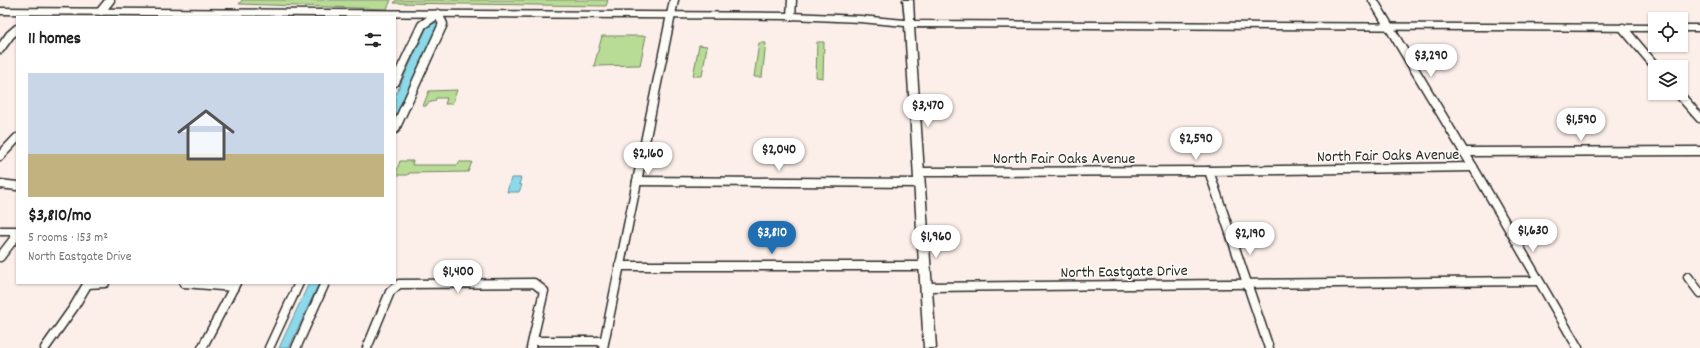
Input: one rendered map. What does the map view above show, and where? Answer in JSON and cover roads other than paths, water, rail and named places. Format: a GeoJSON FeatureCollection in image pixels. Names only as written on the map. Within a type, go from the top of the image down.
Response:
{"type":"FeatureCollection","features":[{"type":"Feature","properties":{"kind":"street"},"geometry":{"type":"LineString","coordinates":[[101,11],[110,0]]}},
{"type":"Feature","properties":{"kind":"street"},"geometry":{"type":"LineString","coordinates":[[367,348],[390,292],[400,284],[534,283],[544,292],[532,344],[603,344],[674,0]]}},
{"type":"Feature","properties":{"kind":"street"},"geometry":{"type":"LineString","coordinates":[[791,16],[792,0]]}},
{"type":"Feature","properties":{"kind":"street"},"geometry":{"type":"LineString","coordinates":[[908,0],[930,348]]}},
{"type":"Feature","properties":{"kind":"street"},"geometry":{"type":"LineString","coordinates":[[1372,0],[1473,167],[1578,348]]}},
{"type":"Feature","properties":{"kind":"street"},"geometry":{"type":"LineString","coordinates":[[0,11],[101,11],[297,15],[438,14],[791,16],[860,19],[910,24],[1648,28]]}},
{"type":"Feature","properties":{"kind":"street"},"geometry":{"type":"LineString","coordinates":[[396,80],[422,25],[438,14]]}},
{"type":"Feature","properties":{"kind":"street"},"geometry":{"type":"LineString","coordinates":[[396,128],[443,24],[438,14]]}},
{"type":"Feature","properties":{"kind":"street"},"geometry":{"type":"LineString","coordinates":[[1623,28],[1650,60]]}},
{"type":"Feature","properties":{"kind":"street"},"geometry":{"type":"LineString","coordinates":[[1688,28],[1700,28]]}},
{"type":"Feature","properties":{"kind":"street"},"geometry":{"type":"LineString","coordinates":[[0,49],[10,35],[16,30]]}},
{"type":"Feature","properties":{"kind":"street"},"geometry":{"type":"LineString","coordinates":[[1684,100],[1700,118]]}},
{"type":"Feature","properties":{"kind":"street"},"geometry":{"type":"LineString","coordinates":[[0,156],[16,139]]}},
{"type":"Feature","properties":{"kind":"street","name":"North Fair Oaks Avenue"},"geometry":{"type":"LineString","coordinates":[[1463,152],[1700,151]]}},
{"type":"Feature","properties":{"kind":"street","name":"North Fair Oaks Avenue"},"geometry":{"type":"LineString","coordinates":[[637,181],[1473,167]]}},
{"type":"Feature","properties":{"kind":"street"},"geometry":{"type":"LineString","coordinates":[[1209,171],[1270,348]]}},
{"type":"Feature","properties":{"kind":"street"},"geometry":{"type":"LineString","coordinates":[[0,184],[16,186]]}},
{"type":"Feature","properties":{"kind":"street"},"geometry":{"type":"LineString","coordinates":[[0,231],[16,231]]}},
{"type":"Feature","properties":{"kind":"street"},"geometry":{"type":"LineString","coordinates":[[0,257],[16,236]]}},
{"type":"Feature","properties":{"kind":"street"},"geometry":{"type":"LineString","coordinates":[[619,266],[924,266]]}},
{"type":"Feature","properties":{"kind":"street"},"geometry":{"type":"LineString","coordinates":[[1688,277],[1700,293]]}},
{"type":"Feature","properties":{"kind":"street","name":"North Eastgate Drive"},"geometry":{"type":"LineString","coordinates":[[926,287],[1538,281]]}},
{"type":"Feature","properties":{"kind":"street"},"geometry":{"type":"LineString","coordinates":[[45,348],[74,307],[87,284]]}},
{"type":"Feature","properties":{"kind":"street"},"geometry":{"type":"LineString","coordinates":[[202,348],[235,285],[210,284]]}},
{"type":"Feature","properties":{"kind":"street"},"geometry":{"type":"LineString","coordinates":[[269,348],[299,284]]}},
{"type":"Feature","properties":{"kind":"street"},"geometry":{"type":"LineString","coordinates":[[296,348],[325,284]]}},
{"type":"Feature","properties":{"kind":"water"},"geometry":{"type":"Polygon","coordinates":[[[429,23],[440,23],[396,118],[396,94],[429,23]]]}},
{"type":"Feature","properties":{"kind":"water"},"geometry":{"type":"Polygon","coordinates":[[[511,178],[521,178],[519,184],[522,185],[519,192],[507,192],[511,178]]]}},
{"type":"Feature","properties":{"kind":"water"},"geometry":{"type":"Polygon","coordinates":[[[309,284],[319,284],[289,348],[279,348],[309,284]]]}}]}
